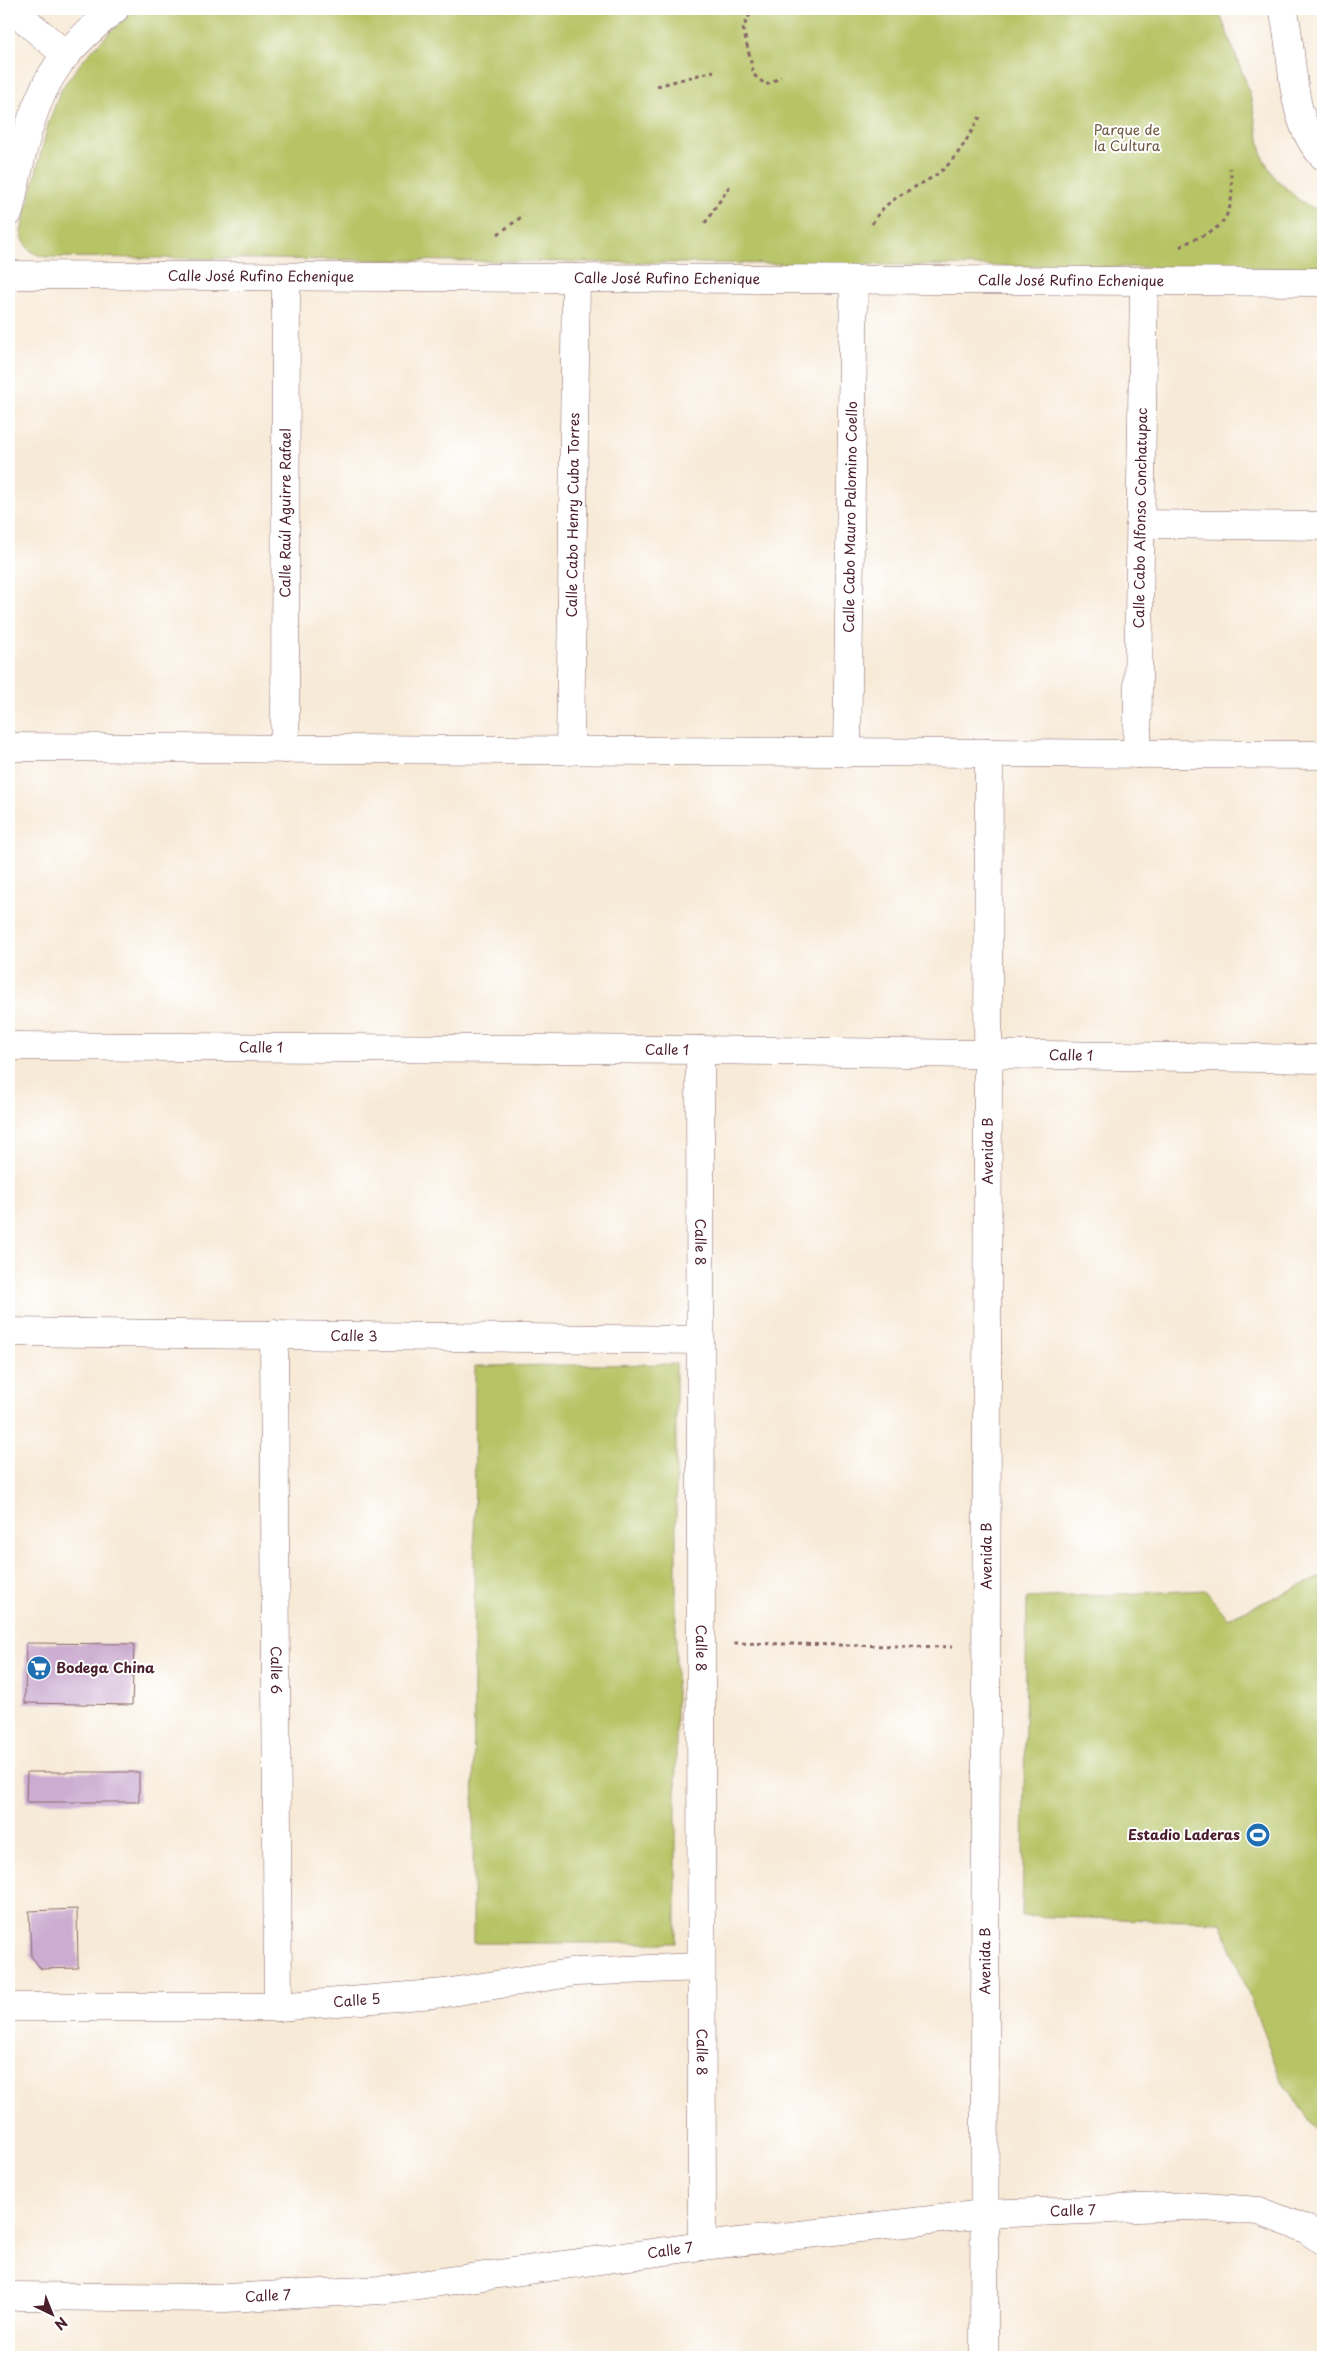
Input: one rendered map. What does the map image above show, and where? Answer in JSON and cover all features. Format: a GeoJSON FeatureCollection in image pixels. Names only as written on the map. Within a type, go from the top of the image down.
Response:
{"type":"FeatureCollection","features":[{"type":"Feature","properties":{"kind":"street"},"geometry":{"type":"LineString","coordinates":[[12,9],[66,55]]}},
{"type":"Feature","properties":{"kind":"street"},"geometry":{"type":"LineString","coordinates":[[9,212],[22,154],[34,113],[48,82],[66,55],[115,9]]}},
{"type":"Feature","properties":{"kind":"street"},"geometry":{"type":"LineString","coordinates":[[1286,10],[1299,112],[1316,148],[1323,156]]}},
{"type":"Feature","properties":{"kind":"street","name":"Calle José Rufino Echenique"},"geometry":{"type":"LineString","coordinates":[[9,276],[1323,282]]}},
{"type":"Feature","properties":{"kind":"street","name":"Calle Raúl Aguirre Rafael"},"geometry":{"type":"LineString","coordinates":[[285,749],[286,277]]}},
{"type":"Feature","properties":{"kind":"street","name":"Calle Cabo Henry Cuba Torres"},"geometry":{"type":"LineString","coordinates":[[570,751],[576,278]]}},
{"type":"Feature","properties":{"kind":"street","name":"Calle Cabo Mauro Palomino Coello"},"geometry":{"type":"LineString","coordinates":[[847,753],[854,280]]}},
{"type":"Feature","properties":{"kind":"street","name":"Calle Cabo Alfonso Conchatupac"},"geometry":{"type":"LineString","coordinates":[[1137,754],[1144,282]]}},
{"type":"Feature","properties":{"kind":"street"},"geometry":{"type":"LineString","coordinates":[[1140,524],[1323,526]]}},
{"type":"Feature","properties":{"kind":"street"},"geometry":{"type":"LineString","coordinates":[[9,747],[1323,755]]}},
{"type":"Feature","properties":{"kind":"street","name":"Avenida B"},"geometry":{"type":"LineString","coordinates":[[984,2357],[990,753]]}},
{"type":"Feature","properties":{"kind":"street","name":"Calle 1"},"geometry":{"type":"LineString","coordinates":[[9,1046],[700,1050],[1323,1059]]}},
{"type":"Feature","properties":{"kind":"street","name":"Calle 8"},"geometry":{"type":"LineString","coordinates":[[700,1050],[702,2246]]}},
{"type":"Feature","properties":{"kind":"street","name":"Calle 3"},"geometry":{"type":"LineString","coordinates":[[9,1332],[700,1340]]}},
{"type":"Feature","properties":{"kind":"street","name":"Calle 6"},"geometry":{"type":"LineString","coordinates":[[274,1334],[278,2007]]}},
{"type":"Feature","properties":{"kind":"street","name":"Calle 5"},"geometry":{"type":"LineString","coordinates":[[9,2007],[278,2007],[445,1993],[576,1972],[701,1966]]}},
{"type":"Feature","properties":{"kind":"street","name":"Calle 7"},"geometry":{"type":"LineString","coordinates":[[9,2296],[225,2298],[382,2290],[702,2246],[984,2214],[1190,2206],[1259,2211],[1306,2229],[1323,2242]]}},
{"type":"Feature","properties":{"kind":"path"},"geometry":{"type":"LineString","coordinates":[[756,9],[751,12],[743,28],[754,75],[766,86],[781,77]]}},
{"type":"Feature","properties":{"kind":"path"},"geometry":{"type":"LineString","coordinates":[[656,86],[714,71]]}},
{"type":"Feature","properties":{"kind":"path"},"geometry":{"type":"LineString","coordinates":[[872,224],[876,216],[890,203],[940,172],[952,160],[980,117]]}},
{"type":"Feature","properties":{"kind":"path"},"geometry":{"type":"LineString","coordinates":[[1176,250],[1190,240],[1209,233],[1221,224],[1228,214],[1234,189],[1230,168]]}},
{"type":"Feature","properties":{"kind":"path"},"geometry":{"type":"LineString","coordinates":[[705,223],[731,184]]}},
{"type":"Feature","properties":{"kind":"path"},"geometry":{"type":"LineString","coordinates":[[498,234],[524,215]]}},
{"type":"Feature","properties":{"kind":"path"},"geometry":{"type":"LineString","coordinates":[[701,1642],[986,1648]]}},
{"type":"Feature","properties":{"kind":"green space","name":"Parque de la Cultura"},"geometry":{"type":"Polygon","coordinates":[[[138,9],[1218,9],[1249,90],[1263,158],[1275,178],[1299,200],[1323,213],[1323,269],[46,257],[36,254],[26,246],[21,232],[48,125],[61,89],[84,59],[114,28],[138,9]]]}},
{"type":"Feature","properties":{"kind":"green space"},"geometry":{"type":"Polygon","coordinates":[[[676,1364],[676,1943],[473,1943],[475,1366],[676,1364]]]}},
{"type":"Feature","properties":{"kind":"green space"},"geometry":{"type":"Polygon","coordinates":[[[1323,1576],[1323,2139],[1282,2082],[1221,1922],[1022,1916],[1027,1598],[1205,1590],[1228,1618],[1323,1576]]]}},
{"type":"Feature","properties":{"kind":"building"},"geometry":{"type":"Polygon","coordinates":[[[26,1643],[134,1644],[132,1705],[25,1703],[26,1643]]]}},
{"type":"Feature","properties":{"kind":"building"},"geometry":{"type":"Polygon","coordinates":[[[27,1772],[139,1772],[139,1802],[26,1802],[27,1772]]]}},
{"type":"Feature","properties":{"kind":"building"},"geometry":{"type":"Polygon","coordinates":[[[77,1909],[78,1968],[41,1969],[31,1956],[29,1911],[77,1909]]]}},
{"type":"Feature","properties":{"kind":"place","name":"Bodega China"},"geometry":{"type":"Point","coordinates":[39,1668]}},
{"type":"Feature","properties":{"kind":"place","name":"Estadio Laderas"},"geometry":{"type":"Point","coordinates":[1258,1835]}}]}
